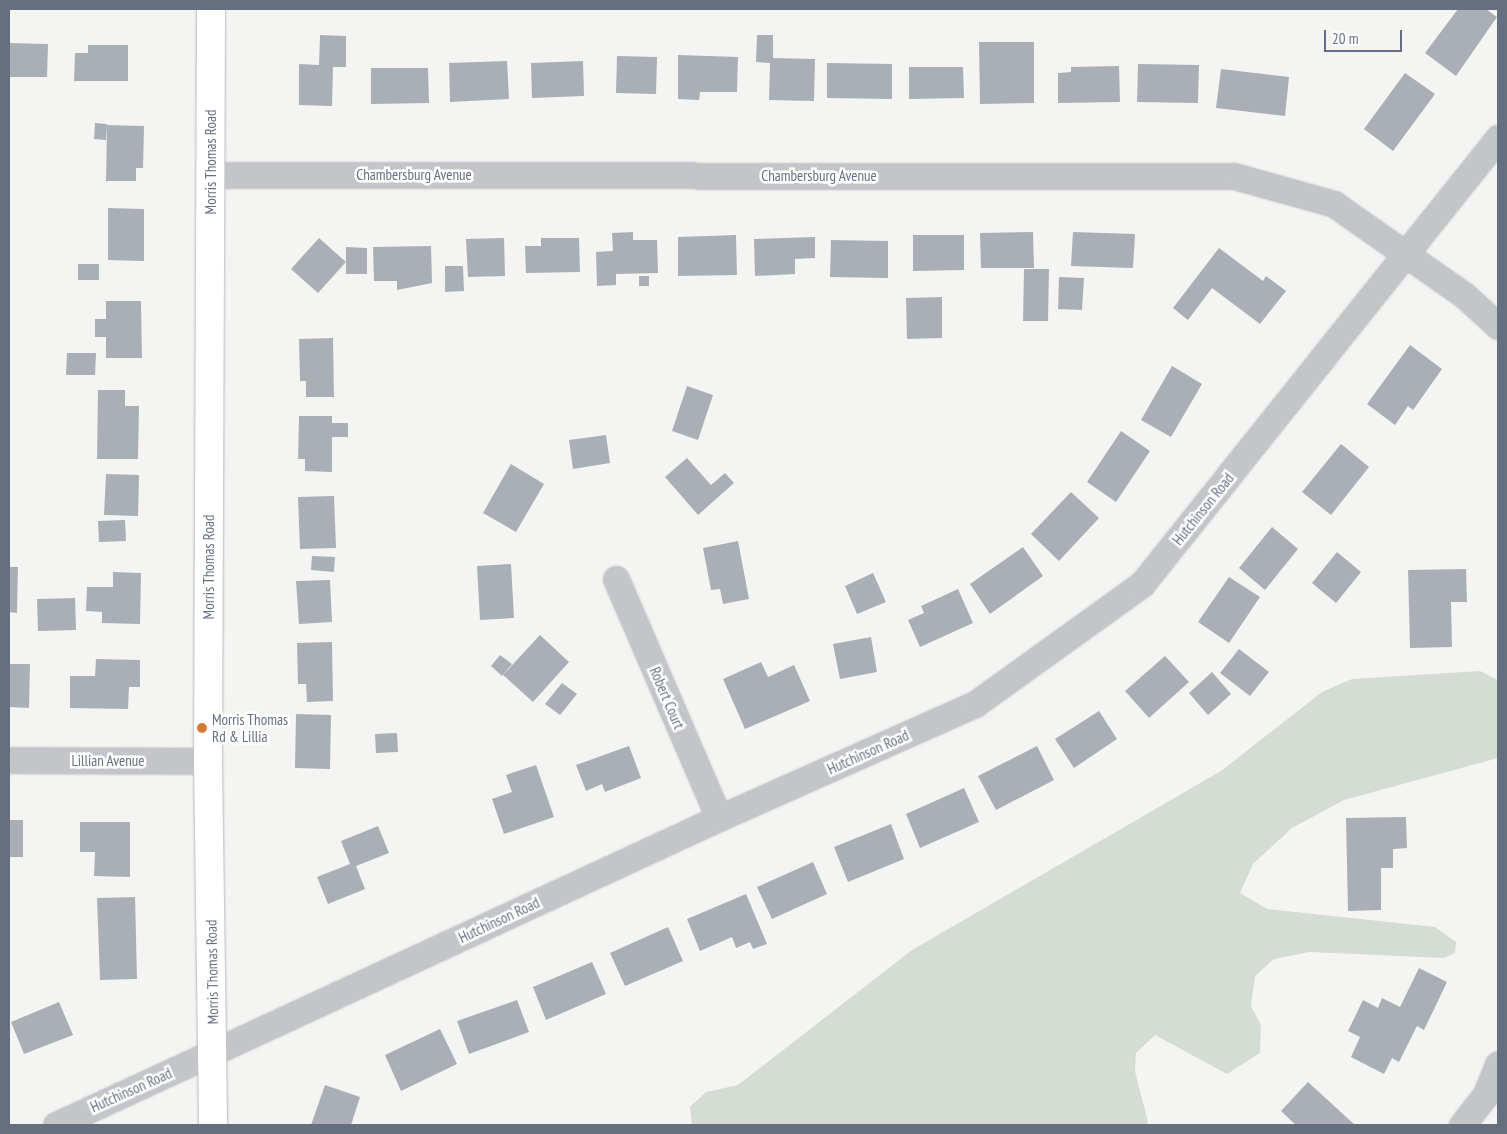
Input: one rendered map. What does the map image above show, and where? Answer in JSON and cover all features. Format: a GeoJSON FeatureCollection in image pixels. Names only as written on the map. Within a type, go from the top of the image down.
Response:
{"type":"FeatureCollection","features":[{"type":"Feature","properties":{"kind":"main road","name":"Morris Thomas Road"},"geometry":{"type":"LineString","coordinates":[[211,9],[212,175],[208,761],[213,1054],[212,1125]]}},
{"type":"Feature","properties":{"kind":"street","name":"Hutchinson Road"},"geometry":{"type":"LineString","coordinates":[[56,1125],[213,1054],[719,818],[975,704],[1142,584],[1406,257],[1498,138]]}},
{"type":"Feature","properties":{"kind":"street","name":"Chambersburg Avenue"},"geometry":{"type":"LineString","coordinates":[[212,175],[1234,176],[1334,204],[1406,257],[1464,295],[1498,326]]}},
{"type":"Feature","properties":{"kind":"street","name":"Robert Court"},"geometry":{"type":"LineString","coordinates":[[616,579],[719,818]]}},
{"type":"Feature","properties":{"kind":"street","name":"Lillian Avenue"},"geometry":{"type":"LineString","coordinates":[[9,760],[208,761]]}},
{"type":"Feature","properties":{"kind":"street"},"geometry":{"type":"LineString","coordinates":[[1462,1125],[1486,1094],[1498,1064]]}},
{"type":"Feature","properties":{"kind":"shaded area"},"geometry":{"type":"Polygon","coordinates":[[[1480,671],[1498,680],[1498,758],[1344,800],[1292,828],[1253,864],[1240,893],[1267,909],[1435,927],[1456,942],[1455,953],[1444,958],[1310,952],[1274,959],[1255,976],[1251,1006],[1261,1025],[1260,1053],[1227,1074],[1155,1035],[1136,1053],[1135,1071],[1148,1122],[1145,1125],[692,1125],[690,1107],[706,1092],[738,1085],[912,950],[1221,771],[1322,692],[1352,679],[1480,671]]]}},
{"type":"Feature","properties":{"kind":"building"},"geometry":{"type":"Polygon","coordinates":[[[1458,9],[1486,9],[1497,17],[1456,76],[1425,53],[1458,9]]]}},
{"type":"Feature","properties":{"kind":"building"},"geometry":{"type":"Polygon","coordinates":[[[320,35],[346,36],[346,67],[333,67],[332,106],[299,105],[299,64],[319,65],[320,35]]]}},
{"type":"Feature","properties":{"kind":"building"},"geometry":{"type":"Polygon","coordinates":[[[757,35],[773,35],[773,58],[815,59],[814,101],[769,100],[770,63],[756,62],[757,35]]]}},
{"type":"Feature","properties":{"kind":"building"},"geometry":{"type":"Polygon","coordinates":[[[979,42],[1034,42],[1034,103],[980,104],[979,42]]]}},
{"type":"Feature","properties":{"kind":"building"},"geometry":{"type":"Polygon","coordinates":[[[9,43],[48,44],[47,77],[9,77],[9,43]]]}},
{"type":"Feature","properties":{"kind":"building"},"geometry":{"type":"Polygon","coordinates":[[[88,45],[128,45],[128,81],[74,81],[75,53],[88,53],[88,45]]]}},
{"type":"Feature","properties":{"kind":"building"},"geometry":{"type":"Polygon","coordinates":[[[678,55],[738,57],[737,92],[700,92],[699,100],[678,99],[678,55]]]}},
{"type":"Feature","properties":{"kind":"building"},"geometry":{"type":"Polygon","coordinates":[[[617,56],[657,57],[656,94],[616,93],[617,56]]]}},
{"type":"Feature","properties":{"kind":"building"},"geometry":{"type":"Polygon","coordinates":[[[507,61],[509,99],[450,102],[449,63],[507,61]]]}},
{"type":"Feature","properties":{"kind":"building"},"geometry":{"type":"Polygon","coordinates":[[[583,61],[584,96],[532,98],[531,63],[583,61]]]}},
{"type":"Feature","properties":{"kind":"building"},"geometry":{"type":"Polygon","coordinates":[[[827,63],[892,64],[892,99],[827,98],[827,63]]]}},
{"type":"Feature","properties":{"kind":"building"},"geometry":{"type":"Polygon","coordinates":[[[1138,64],[1199,65],[1198,103],[1137,102],[1138,64]]]}},
{"type":"Feature","properties":{"kind":"building"},"geometry":{"type":"Polygon","coordinates":[[[1119,66],[1120,102],[1058,103],[1058,73],[1071,72],[1071,67],[1119,66]]]}},
{"type":"Feature","properties":{"kind":"building"},"geometry":{"type":"Polygon","coordinates":[[[909,67],[963,67],[964,98],[909,99],[909,67]]]}},
{"type":"Feature","properties":{"kind":"building"},"geometry":{"type":"Polygon","coordinates":[[[371,68],[428,68],[429,103],[371,104],[371,68]]]}},
{"type":"Feature","properties":{"kind":"building"},"geometry":{"type":"Polygon","coordinates":[[[1221,69],[1289,77],[1285,116],[1216,108],[1221,69]]]}},
{"type":"Feature","properties":{"kind":"building"},"geometry":{"type":"Polygon","coordinates":[[[1405,73],[1435,94],[1393,151],[1364,129],[1405,73]]]}},
{"type":"Feature","properties":{"kind":"building"},"geometry":{"type":"Polygon","coordinates":[[[95,123],[107,124],[106,140],[94,139],[95,123]]]}},
{"type":"Feature","properties":{"kind":"building"},"geometry":{"type":"Polygon","coordinates":[[[107,125],[144,126],[143,168],[136,168],[136,181],[106,181],[107,125]]]}},
{"type":"Feature","properties":{"kind":"building"},"geometry":{"type":"Polygon","coordinates":[[[108,208],[144,209],[144,261],[108,260],[108,208]]]}},
{"type":"Feature","properties":{"kind":"building"},"geometry":{"type":"Polygon","coordinates":[[[633,232],[633,240],[657,240],[658,273],[616,274],[616,285],[597,286],[596,252],[613,251],[612,233],[633,232]]]}},
{"type":"Feature","properties":{"kind":"building"},"geometry":{"type":"Polygon","coordinates":[[[1033,232],[1034,268],[981,268],[980,233],[1033,232]]]}},
{"type":"Feature","properties":{"kind":"building"},"geometry":{"type":"Polygon","coordinates":[[[1073,232],[1135,234],[1133,268],[1071,266],[1073,232]]]}},
{"type":"Feature","properties":{"kind":"building"},"geometry":{"type":"Polygon","coordinates":[[[736,235],[737,275],[678,276],[678,237],[736,235]]]}},
{"type":"Feature","properties":{"kind":"building"},"geometry":{"type":"Polygon","coordinates":[[[913,235],[964,235],[964,270],[913,271],[913,235]]]}},
{"type":"Feature","properties":{"kind":"building"},"geometry":{"type":"Polygon","coordinates":[[[815,237],[815,258],[795,259],[795,274],[755,276],[754,239],[815,237]]]}},
{"type":"Feature","properties":{"kind":"building"},"geometry":{"type":"Polygon","coordinates":[[[319,238],[346,262],[318,293],[291,269],[319,238]]]}},
{"type":"Feature","properties":{"kind":"building"},"geometry":{"type":"Polygon","coordinates":[[[504,238],[505,276],[468,277],[466,239],[504,238]]]}},
{"type":"Feature","properties":{"kind":"building"},"geometry":{"type":"Polygon","coordinates":[[[541,238],[579,238],[580,272],[526,273],[525,246],[541,246],[541,238]]]}},
{"type":"Feature","properties":{"kind":"building"},"geometry":{"type":"Polygon","coordinates":[[[831,240],[888,241],[888,278],[830,277],[831,240]]]}},
{"type":"Feature","properties":{"kind":"building"},"geometry":{"type":"Polygon","coordinates":[[[431,246],[432,283],[397,290],[397,281],[374,281],[373,247],[431,246]]]}},
{"type":"Feature","properties":{"kind":"building"},"geometry":{"type":"Polygon","coordinates":[[[346,247],[367,248],[367,274],[346,274],[346,247]]]}},
{"type":"Feature","properties":{"kind":"building"},"geometry":{"type":"Polygon","coordinates":[[[1219,248],[1263,281],[1266,276],[1286,291],[1260,324],[1212,288],[1188,320],[1173,308],[1219,248]]]}},
{"type":"Feature","properties":{"kind":"building"},"geometry":{"type":"Polygon","coordinates":[[[78,264],[99,264],[99,280],[78,280],[78,264]]]}},
{"type":"Feature","properties":{"kind":"building"},"geometry":{"type":"Polygon","coordinates":[[[445,266],[463,266],[464,291],[445,292],[445,266]]]}},
{"type":"Feature","properties":{"kind":"building"},"geometry":{"type":"Polygon","coordinates":[[[1024,269],[1049,269],[1048,321],[1023,321],[1024,269]]]}},
{"type":"Feature","properties":{"kind":"building"},"geometry":{"type":"Polygon","coordinates":[[[639,276],[649,276],[649,286],[639,286],[639,276]]]}},
{"type":"Feature","properties":{"kind":"building"},"geometry":{"type":"Polygon","coordinates":[[[1059,277],[1084,278],[1082,310],[1058,309],[1059,277]]]}},
{"type":"Feature","properties":{"kind":"building"},"geometry":{"type":"Polygon","coordinates":[[[942,297],[942,338],[907,339],[906,298],[942,297]]]}},
{"type":"Feature","properties":{"kind":"building"},"geometry":{"type":"Polygon","coordinates":[[[106,301],[141,301],[142,358],[106,358],[106,337],[95,337],[95,319],[106,319],[106,301]]]}},
{"type":"Feature","properties":{"kind":"building"},"geometry":{"type":"Polygon","coordinates":[[[333,338],[334,397],[306,397],[306,381],[300,381],[299,339],[333,338]]]}},
{"type":"Feature","properties":{"kind":"building"},"geometry":{"type":"Polygon","coordinates":[[[1410,345],[1442,369],[1413,410],[1408,406],[1395,425],[1367,404],[1410,345]]]}},
{"type":"Feature","properties":{"kind":"building"},"geometry":{"type":"Polygon","coordinates":[[[67,353],[96,353],[95,375],[66,375],[67,353]]]}},
{"type":"Feature","properties":{"kind":"building"},"geometry":{"type":"Polygon","coordinates":[[[1172,366],[1202,384],[1171,437],[1141,420],[1172,366]]]}},
{"type":"Feature","properties":{"kind":"building"},"geometry":{"type":"Polygon","coordinates":[[[687,386],[713,395],[698,440],[672,431],[687,386]]]}},
{"type":"Feature","properties":{"kind":"building"},"geometry":{"type":"Polygon","coordinates":[[[98,390],[125,390],[125,406],[139,406],[138,459],[97,459],[98,390]]]}},
{"type":"Feature","properties":{"kind":"building"},"geometry":{"type":"Polygon","coordinates":[[[299,416],[332,416],[332,423],[348,423],[348,437],[332,437],[332,472],[305,471],[305,459],[298,459],[299,416]]]}},
{"type":"Feature","properties":{"kind":"building"},"geometry":{"type":"Polygon","coordinates":[[[1121,431],[1150,451],[1116,502],[1087,482],[1121,431]]]}},
{"type":"Feature","properties":{"kind":"building"},"geometry":{"type":"Polygon","coordinates":[[[606,435],[610,463],[573,469],[569,440],[606,435]]]}},
{"type":"Feature","properties":{"kind":"building"},"geometry":{"type":"Polygon","coordinates":[[[1341,444],[1369,467],[1331,515],[1302,492],[1341,444]]]}},
{"type":"Feature","properties":{"kind":"building"},"geometry":{"type":"Polygon","coordinates":[[[687,458],[711,485],[725,473],[734,483],[698,515],[665,477],[687,458]]]}},
{"type":"Feature","properties":{"kind":"building"},"geometry":{"type":"Polygon","coordinates":[[[511,464],[544,484],[516,532],[483,513],[511,464]]]}},
{"type":"Feature","properties":{"kind":"building"},"geometry":{"type":"Polygon","coordinates":[[[106,474],[139,475],[138,516],[104,515],[106,474]]]}},
{"type":"Feature","properties":{"kind":"building"},"geometry":{"type":"Polygon","coordinates":[[[1071,492],[1099,518],[1059,561],[1031,534],[1071,492]]]}},
{"type":"Feature","properties":{"kind":"building"},"geometry":{"type":"Polygon","coordinates":[[[334,496],[336,548],[300,549],[298,497],[334,496]]]}},
{"type":"Feature","properties":{"kind":"building"},"geometry":{"type":"Polygon","coordinates":[[[125,520],[126,541],[99,542],[98,521],[125,520]]]}},
{"type":"Feature","properties":{"kind":"building"},"geometry":{"type":"Polygon","coordinates":[[[1272,527],[1298,549],[1265,590],[1239,568],[1272,527]]]}},
{"type":"Feature","properties":{"kind":"building"},"geometry":{"type":"Polygon","coordinates":[[[738,541],[749,599],[723,604],[720,589],[711,590],[703,548],[738,541]]]}},
{"type":"Feature","properties":{"kind":"building"},"geometry":{"type":"Polygon","coordinates":[[[1023,547],[1043,576],[990,614],[970,584],[1023,547]]]}},
{"type":"Feature","properties":{"kind":"building"},"geometry":{"type":"Polygon","coordinates":[[[1337,552],[1361,572],[1336,603],[1312,583],[1337,552]]]}},
{"type":"Feature","properties":{"kind":"building"},"geometry":{"type":"Polygon","coordinates":[[[312,556],[335,557],[334,572],[311,570],[312,556]]]}},
{"type":"Feature","properties":{"kind":"building"},"geometry":{"type":"Polygon","coordinates":[[[511,564],[514,618],[480,620],[477,566],[511,564]]]}},
{"type":"Feature","properties":{"kind":"building"},"geometry":{"type":"Polygon","coordinates":[[[9,567],[18,567],[17,613],[9,612],[9,567]]]}},
{"type":"Feature","properties":{"kind":"building"},"geometry":{"type":"Polygon","coordinates":[[[1466,569],[1467,602],[1451,602],[1452,647],[1410,648],[1408,570],[1466,569]]]}},
{"type":"Feature","properties":{"kind":"building"},"geometry":{"type":"Polygon","coordinates":[[[113,572],[141,573],[140,624],[102,623],[102,612],[86,611],[87,587],[113,587],[113,572]]]}},
{"type":"Feature","properties":{"kind":"building"},"geometry":{"type":"Polygon","coordinates":[[[873,573],[886,602],[857,614],[845,586],[873,573]]]}},
{"type":"Feature","properties":{"kind":"building"},"geometry":{"type":"Polygon","coordinates":[[[1229,577],[1260,597],[1229,643],[1198,622],[1229,577]]]}},
{"type":"Feature","properties":{"kind":"building"},"geometry":{"type":"Polygon","coordinates":[[[330,580],[332,622],[299,624],[296,581],[330,580]]]}},
{"type":"Feature","properties":{"kind":"building"},"geometry":{"type":"Polygon","coordinates":[[[958,589],[973,623],[920,647],[908,620],[924,613],[921,606],[958,589]]]}},
{"type":"Feature","properties":{"kind":"building"},"geometry":{"type":"Polygon","coordinates":[[[75,598],[76,630],[38,631],[37,599],[75,598]]]}},
{"type":"Feature","properties":{"kind":"building"},"geometry":{"type":"Polygon","coordinates":[[[540,635],[569,662],[533,702],[503,675],[540,635]]]}},
{"type":"Feature","properties":{"kind":"building"},"geometry":{"type":"Polygon","coordinates":[[[871,637],[877,672],[840,679],[833,644],[871,637]]]}},
{"type":"Feature","properties":{"kind":"building"},"geometry":{"type":"Polygon","coordinates":[[[332,642],[333,701],[307,702],[306,684],[298,684],[297,643],[332,642]]]}},
{"type":"Feature","properties":{"kind":"building"},"geometry":{"type":"Polygon","coordinates":[[[1239,649],[1269,672],[1250,696],[1220,673],[1239,649]]]}},
{"type":"Feature","properties":{"kind":"building"},"geometry":{"type":"Polygon","coordinates":[[[500,655],[512,664],[502,676],[491,666],[500,655]]]}},
{"type":"Feature","properties":{"kind":"building"},"geometry":{"type":"Polygon","coordinates":[[[1165,656],[1189,682],[1149,718],[1125,691],[1165,656]]]}},
{"type":"Feature","properties":{"kind":"building"},"geometry":{"type":"Polygon","coordinates":[[[96,659],[140,660],[140,687],[129,687],[128,709],[70,708],[70,676],[95,676],[96,659]]]}},
{"type":"Feature","properties":{"kind":"building"},"geometry":{"type":"Polygon","coordinates":[[[761,662],[768,677],[794,665],[810,701],[745,729],[723,679],[761,662]]]}},
{"type":"Feature","properties":{"kind":"building"},"geometry":{"type":"Polygon","coordinates":[[[9,664],[30,664],[29,708],[9,707],[9,664]]]}},
{"type":"Feature","properties":{"kind":"building"},"geometry":{"type":"Polygon","coordinates":[[[1212,672],[1231,694],[1208,715],[1189,693],[1212,672]]]}},
{"type":"Feature","properties":{"kind":"building"},"geometry":{"type":"Polygon","coordinates":[[[562,683],[577,694],[560,715],[545,704],[562,683]]]}},
{"type":"Feature","properties":{"kind":"building"},"geometry":{"type":"Polygon","coordinates":[[[1099,711],[1117,739],[1074,768],[1055,739],[1099,711]]]}},
{"type":"Feature","properties":{"kind":"building"},"geometry":{"type":"Polygon","coordinates":[[[296,714],[331,715],[330,769],[295,768],[296,714]]]}},
{"type":"Feature","properties":{"kind":"building"},"geometry":{"type":"Polygon","coordinates":[[[397,733],[398,752],[376,753],[375,734],[397,733]]]}},
{"type":"Feature","properties":{"kind":"building"},"geometry":{"type":"Polygon","coordinates":[[[629,746],[641,778],[605,792],[602,784],[586,791],[576,765],[629,746]]]}},
{"type":"Feature","properties":{"kind":"building"},"geometry":{"type":"Polygon","coordinates":[[[1037,746],[1054,780],[996,810],[978,776],[1037,746]]]}},
{"type":"Feature","properties":{"kind":"building"},"geometry":{"type":"Polygon","coordinates":[[[536,765],[554,817],[504,834],[492,799],[512,792],[506,775],[536,765]]]}},
{"type":"Feature","properties":{"kind":"building"},"geometry":{"type":"Polygon","coordinates":[[[964,788],[979,822],[920,848],[906,814],[964,788]]]}},
{"type":"Feature","properties":{"kind":"building"},"geometry":{"type":"Polygon","coordinates":[[[1406,817],[1407,848],[1393,849],[1393,868],[1381,868],[1381,910],[1348,911],[1346,818],[1406,817]]]}},
{"type":"Feature","properties":{"kind":"building"},"geometry":{"type":"Polygon","coordinates":[[[9,820],[23,820],[23,857],[9,857],[9,820]]]}},
{"type":"Feature","properties":{"kind":"building"},"geometry":{"type":"Polygon","coordinates":[[[80,822],[130,822],[130,877],[94,876],[95,852],[80,852],[80,822]]]}},
{"type":"Feature","properties":{"kind":"building"},"geometry":{"type":"Polygon","coordinates":[[[891,824],[904,859],[848,882],[834,847],[891,824]]]}},
{"type":"Feature","properties":{"kind":"building"},"geometry":{"type":"Polygon","coordinates":[[[378,826],[389,853],[356,866],[365,889],[328,904],[317,877],[350,864],[341,841],[378,826]]]}},
{"type":"Feature","properties":{"kind":"building"},"geometry":{"type":"Polygon","coordinates":[[[813,862],[827,894],[772,919],[757,887],[813,862]]]}},
{"type":"Feature","properties":{"kind":"building"},"geometry":{"type":"Polygon","coordinates":[[[746,894],[767,944],[753,949],[750,942],[736,948],[732,937],[700,951],[687,919],[746,894]]]}},
{"type":"Feature","properties":{"kind":"building"},"geometry":{"type":"Polygon","coordinates":[[[135,897],[137,979],[100,980],[97,898],[135,897]]]}},
{"type":"Feature","properties":{"kind":"building"},"geometry":{"type":"Polygon","coordinates":[[[668,927],[683,961],[625,986],[610,953],[668,927]]]}},
{"type":"Feature","properties":{"kind":"building"},"geometry":{"type":"Polygon","coordinates":[[[592,962],[606,994],[546,1020],[533,987],[592,962]]]}},
{"type":"Feature","properties":{"kind":"building"},"geometry":{"type":"Polygon","coordinates":[[[1419,968],[1447,982],[1424,1030],[1417,1026],[1399,1062],[1392,1058],[1384,1074],[1351,1057],[1360,1037],[1348,1031],[1363,1000],[1378,1008],[1382,998],[1400,1007],[1419,968]]]}},
{"type":"Feature","properties":{"kind":"building"},"geometry":{"type":"Polygon","coordinates":[[[517,1000],[529,1032],[469,1054],[457,1021],[517,1000]]]}},
{"type":"Feature","properties":{"kind":"building"},"geometry":{"type":"Polygon","coordinates":[[[59,1002],[73,1035],[24,1054],[11,1022],[59,1002]]]}},
{"type":"Feature","properties":{"kind":"building"},"geometry":{"type":"Polygon","coordinates":[[[440,1029],[457,1064],[401,1091],[385,1055],[440,1029]]]}},
{"type":"Feature","properties":{"kind":"building"},"geometry":{"type":"Polygon","coordinates":[[[1308,1082],[1355,1125],[1296,1125],[1281,1111],[1308,1082]]]}},
{"type":"Feature","properties":{"kind":"building"},"geometry":{"type":"Polygon","coordinates":[[[325,1085],[360,1097],[351,1125],[311,1125],[325,1085]]]}},
{"type":"Feature","properties":{"kind":"place","name":"Morris Thomas Rd & Lillia"},"geometry":{"type":"Point","coordinates":[202,728]}}]}
